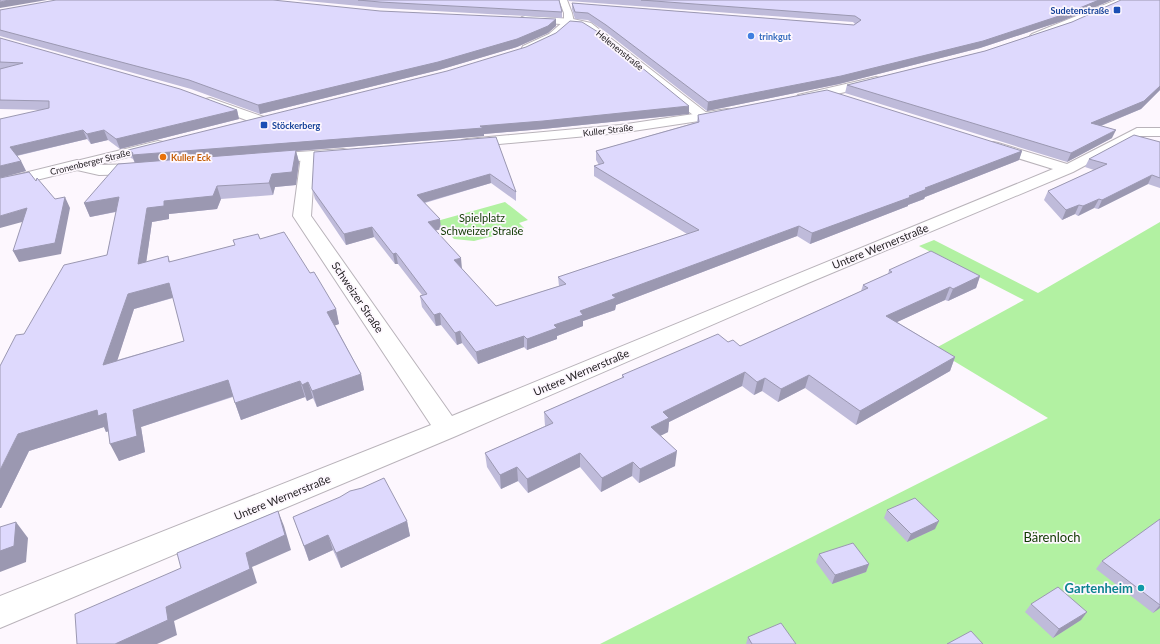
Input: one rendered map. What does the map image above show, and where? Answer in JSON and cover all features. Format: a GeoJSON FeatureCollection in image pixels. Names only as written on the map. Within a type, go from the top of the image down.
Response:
{"type":"FeatureCollection","features":[{"type":"Feature","properties":{"kind":"street"},"geometry":{"type":"LineString","coordinates":[[1024,40],[1123,0]]}},
{"type":"Feature","properties":{"kind":"street"},"geometry":{"type":"LineString","coordinates":[[515,52],[552,36],[571,22],[567,3]]}},
{"type":"Feature","properties":{"kind":"street","name":"Helenenstraße"},"geometry":{"type":"LineString","coordinates":[[516,19],[584,23],[592,27],[677,97],[705,117]]}},
{"type":"Feature","properties":{"kind":"street"},"geometry":{"type":"LineString","coordinates":[[788,101],[887,78]]}},
{"type":"Feature","properties":{"kind":"street"},"geometry":{"type":"LineString","coordinates":[[827,93],[848,100]]}},
{"type":"Feature","properties":{"kind":"street"},"geometry":{"type":"LineString","coordinates":[[201,98],[259,120]]}},
{"type":"Feature","properties":{"kind":"street","name":"Kuller Straße"},"geometry":{"type":"LineString","coordinates":[[453,144],[620,129],[735,112]]}},
{"type":"Feature","properties":{"kind":"street"},"geometry":{"type":"LineString","coordinates":[[237,126],[275,116]]}},
{"type":"Feature","properties":{"kind":"street","name":"Untere Wernerstraße"},"geometry":{"type":"LineString","coordinates":[[0,612],[447,429],[742,303],[1068,170],[1137,132],[1160,132]]}},
{"type":"Feature","properties":{"kind":"street","name":"Cronenberger Straße"},"geometry":{"type":"LineString","coordinates":[[0,184],[170,142]]}},
{"type":"Feature","properties":{"kind":"street"},"geometry":{"type":"LineString","coordinates":[[982,142],[1068,170]]}},
{"type":"Feature","properties":{"kind":"street"},"geometry":{"type":"LineString","coordinates":[[251,161],[354,152]]}},
{"type":"Feature","properties":{"kind":"street","name":"Schweizer Straße"},"geometry":{"type":"LineString","coordinates":[[308,156],[302,216],[447,429]]}},
{"type":"Feature","properties":{"kind":"street"},"geometry":{"type":"LineString","coordinates":[[78,165],[99,170],[160,168]]}},
{"type":"Feature","properties":{"kind":"green space","name":"Spielplatz Schweizer Straße"},"geometry":{"type":"Polygon","coordinates":[[[505,202],[528,220],[519,223],[524,228],[474,241],[454,239],[437,221],[505,202]]]}},
{"type":"Feature","properties":{"kind":"green space","name":"Bärenloch"},"geometry":{"type":"Polygon","coordinates":[[[1160,222],[1160,644],[600,644],[1048,418],[934,349],[1024,300],[919,246],[934,240],[1038,293],[1160,222]]]}},
{"type":"Feature","properties":{"kind":"building"},"geometry":{"type":"Polygon","coordinates":[[[56,0],[273,0],[380,11],[556,19],[548,26],[517,39],[438,62],[258,105],[189,80],[0,30],[0,10],[56,0]]]}},
{"type":"Feature","properties":{"kind":"building"},"geometry":{"type":"Polygon","coordinates":[[[358,0],[559,0],[562,12],[380,2],[358,0]]]}},
{"type":"Feature","properties":{"kind":"building"},"geometry":{"type":"Polygon","coordinates":[[[641,0],[1099,0],[1065,14],[983,41],[841,76],[708,102],[606,25],[588,13],[575,12],[572,3],[854,25],[861,20],[855,16],[641,0]]]}},
{"type":"Feature","properties":{"kind":"building"},"geometry":{"type":"Polygon","coordinates":[[[1121,0],[1160,0],[1160,86],[1144,101],[1091,123],[1116,130],[1071,153],[847,85],[985,51],[1072,22],[1121,0]]]}},
{"type":"Feature","properties":{"kind":"building"},"geometry":{"type":"Polygon","coordinates":[[[570,21],[582,22],[598,32],[689,106],[480,126],[483,128],[132,155],[133,153],[128,150],[447,71],[526,47],[556,33],[570,21]]]}},
{"type":"Feature","properties":{"kind":"building"},"geometry":{"type":"Polygon","coordinates":[[[0,38],[180,89],[237,110],[116,139],[104,130],[87,134],[83,130],[10,147],[21,161],[0,166],[0,119],[49,108],[49,101],[0,100],[0,69],[23,63],[0,62],[0,38]]]}},
{"type":"Feature","properties":{"kind":"building"},"geometry":{"type":"Polygon","coordinates":[[[827,90],[1022,151],[925,188],[927,189],[909,196],[911,197],[812,233],[799,226],[612,295],[616,298],[580,311],[583,315],[554,325],[557,328],[527,339],[524,336],[476,352],[460,331],[455,333],[440,313],[434,315],[420,296],[427,294],[396,253],[393,254],[372,227],[344,234],[312,189],[314,152],[496,137],[516,192],[490,174],[417,195],[440,219],[428,222],[461,258],[454,260],[496,306],[566,284],[558,277],[699,230],[594,166],[604,163],[596,151],[699,122],[698,115],[827,90]]]}},
{"type":"Feature","properties":{"kind":"building"},"geometry":{"type":"Polygon","coordinates":[[[1134,135],[1160,142],[1160,178],[1152,175],[1102,200],[1099,199],[1083,206],[1079,205],[1066,210],[1048,191],[1107,164],[1089,159],[1134,135]]]}},
{"type":"Feature","properties":{"kind":"building"},"geometry":{"type":"Polygon","coordinates":[[[296,150],[292,172],[272,174],[269,183],[217,186],[213,196],[164,201],[164,206],[147,208],[138,264],[168,256],[169,262],[235,245],[233,240],[258,234],[260,239],[284,232],[310,273],[314,272],[336,309],[327,312],[361,374],[312,391],[308,382],[302,385],[300,381],[235,403],[228,380],[133,410],[137,436],[110,444],[106,413],[98,416],[97,410],[18,434],[0,470],[0,366],[16,335],[24,334],[64,265],[107,255],[119,197],[84,203],[118,164],[296,150]],[[169,283],[128,294],[103,365],[184,341],[169,283]]]}},
{"type":"Feature","properties":{"kind":"building"},"geometry":{"type":"Polygon","coordinates":[[[29,172],[36,181],[37,178],[55,199],[65,197],[55,243],[13,251],[27,208],[0,216],[0,178],[29,172]]]}},
{"type":"Feature","properties":{"kind":"building"},"geometry":{"type":"Polygon","coordinates":[[[931,251],[980,276],[953,289],[950,287],[886,316],[955,357],[860,411],[809,375],[781,389],[765,378],[757,382],[745,372],[663,412],[669,418],[651,427],[677,451],[640,469],[633,462],[602,478],[580,453],[527,479],[517,467],[500,475],[485,453],[553,423],[544,412],[624,377],[622,375],[718,334],[728,342],[733,340],[740,346],[868,288],[863,285],[892,272],[889,270],[931,251]]]}},
{"type":"Feature","properties":{"kind":"building"},"geometry":{"type":"Polygon","coordinates":[[[384,478],[407,521],[336,553],[328,535],[304,546],[293,517],[340,497],[350,491],[362,488],[384,478]]]}},
{"type":"Feature","properties":{"kind":"building"},"geometry":{"type":"Polygon","coordinates":[[[915,498],[939,521],[911,534],[887,510],[915,498]]]}},
{"type":"Feature","properties":{"kind":"building"},"geometry":{"type":"Polygon","coordinates":[[[278,511],[285,535],[246,553],[250,569],[166,607],[168,620],[115,644],[77,644],[75,614],[181,568],[177,553],[278,511]]]}},
{"type":"Feature","properties":{"kind":"building","name":"Gartenheim"},"geometry":{"type":"Polygon","coordinates":[[[1160,519],[1160,605],[1102,561],[1160,519]]]}},
{"type":"Feature","properties":{"kind":"building"},"geometry":{"type":"Polygon","coordinates":[[[16,522],[14,546],[0,551],[0,527],[16,522]]]}},
{"type":"Feature","properties":{"kind":"building"},"geometry":{"type":"Polygon","coordinates":[[[853,543],[869,564],[835,575],[819,554],[853,543]]]}},
{"type":"Feature","properties":{"kind":"building"},"geometry":{"type":"Polygon","coordinates":[[[1058,587],[1087,612],[1059,629],[1031,604],[1058,587]]]}},
{"type":"Feature","properties":{"kind":"building"},"geometry":{"type":"Polygon","coordinates":[[[781,623],[796,644],[752,644],[748,637],[781,623]]]}},
{"type":"Feature","properties":{"kind":"building"},"geometry":{"type":"Polygon","coordinates":[[[971,631],[983,644],[947,644],[971,631]]]}},
{"type":"Feature","properties":{"kind":"place","name":"Sudetenstraße"},"geometry":{"type":"Point","coordinates":[1117,10]}},
{"type":"Feature","properties":{"kind":"place","name":"trinkgut"},"geometry":{"type":"Point","coordinates":[751,36]}},
{"type":"Feature","properties":{"kind":"place","name":"Stöckerberg"},"geometry":{"type":"Point","coordinates":[264,125]}},
{"type":"Feature","properties":{"kind":"place","name":"Kuller Eck"},"geometry":{"type":"Point","coordinates":[163,157]}},
{"type":"Feature","properties":{"kind":"place","name":"Gartenheim"},"geometry":{"type":"Point","coordinates":[1141,588]}}]}
